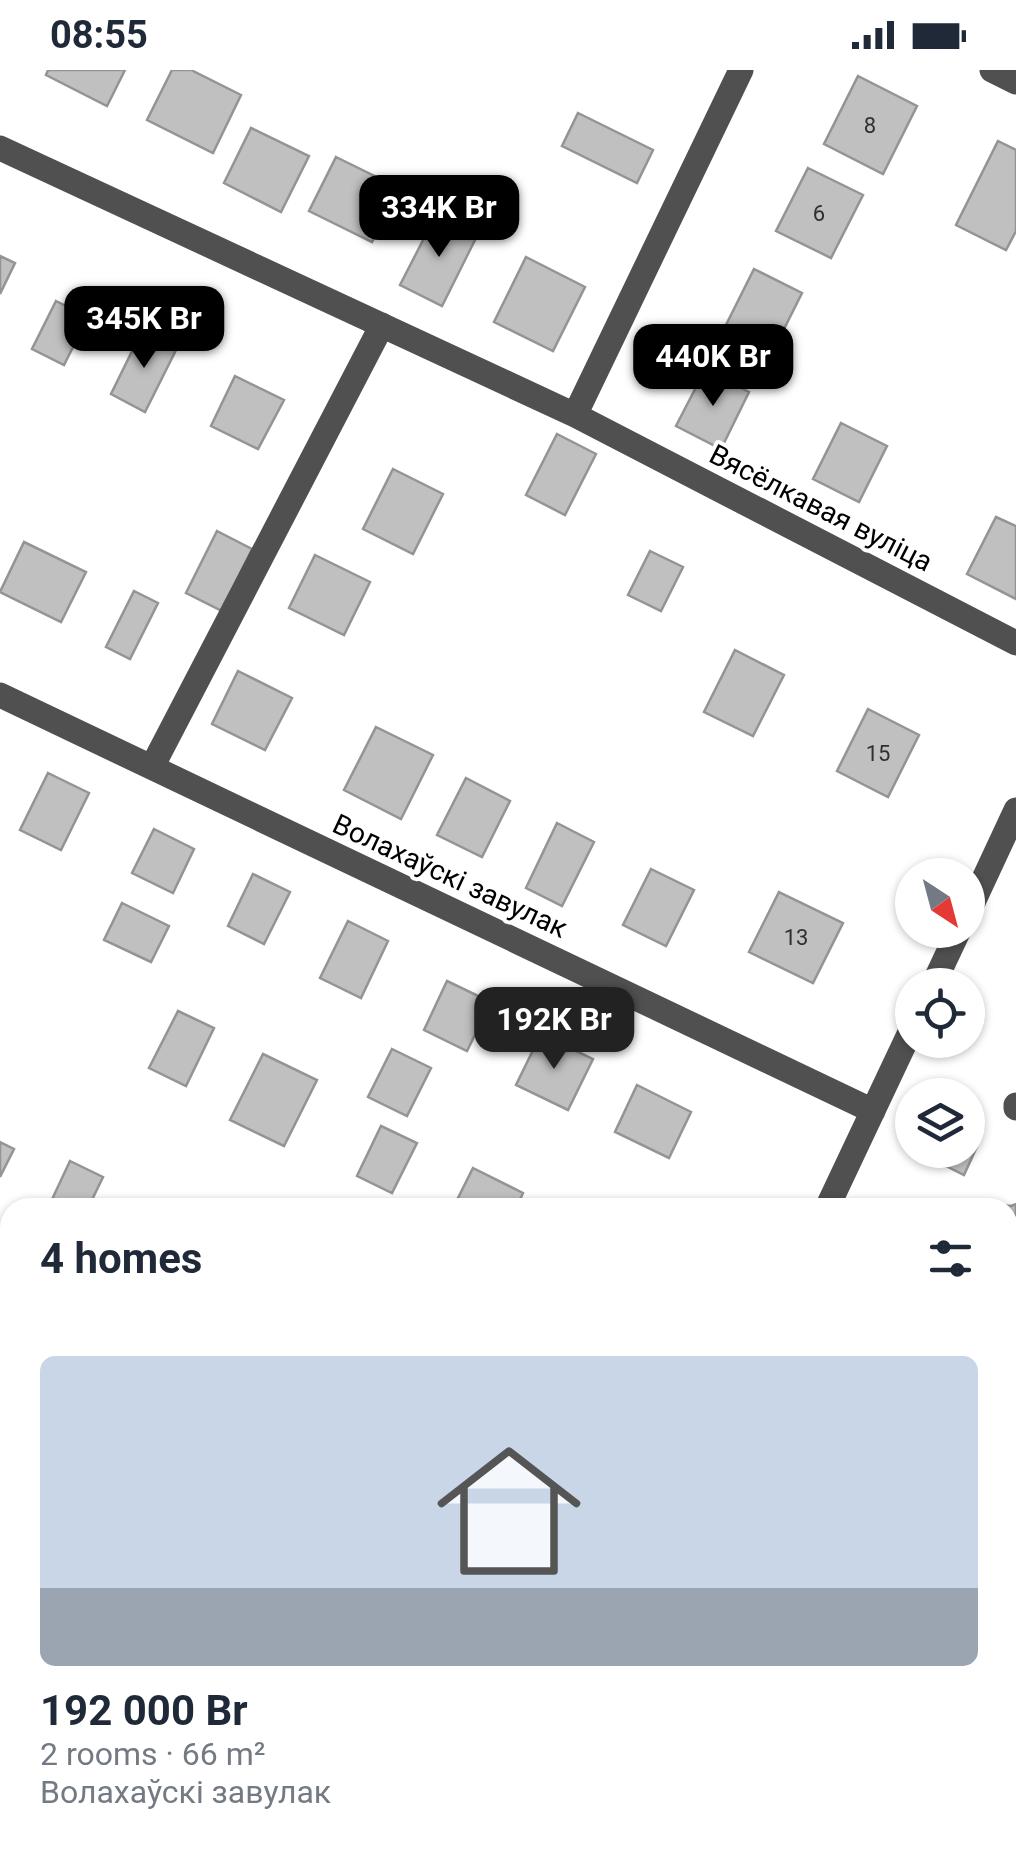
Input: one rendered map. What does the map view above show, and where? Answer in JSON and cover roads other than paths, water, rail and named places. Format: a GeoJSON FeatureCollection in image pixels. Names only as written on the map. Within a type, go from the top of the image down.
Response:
{"type":"FeatureCollection","features":[{"type":"Feature","properties":{"kind":"street"},"geometry":{"type":"LineString","coordinates":[[575,416],[741,70]]}},
{"type":"Feature","properties":{"kind":"street"},"geometry":{"type":"LineString","coordinates":[[992,70],[1016,82]]}},
{"type":"Feature","properties":{"kind":"street","name":"Вясёлкавая вуліца"},"geometry":{"type":"LineString","coordinates":[[0,148],[575,416],[1016,643]]}},
{"type":"Feature","properties":{"kind":"street"},"geometry":{"type":"LineString","coordinates":[[152,767],[382,325]]}},
{"type":"Feature","properties":{"kind":"street","name":"Волахаўскі завулак"},"geometry":{"type":"LineString","coordinates":[[0,694],[874,1110]]}},
{"type":"Feature","properties":{"kind":"street"},"geometry":{"type":"LineString","coordinates":[[985,876],[1016,810]]}},
{"type":"Feature","properties":{"kind":"street"},"geometry":{"type":"LineString","coordinates":[[832,1198],[898,1058]]}}]}
